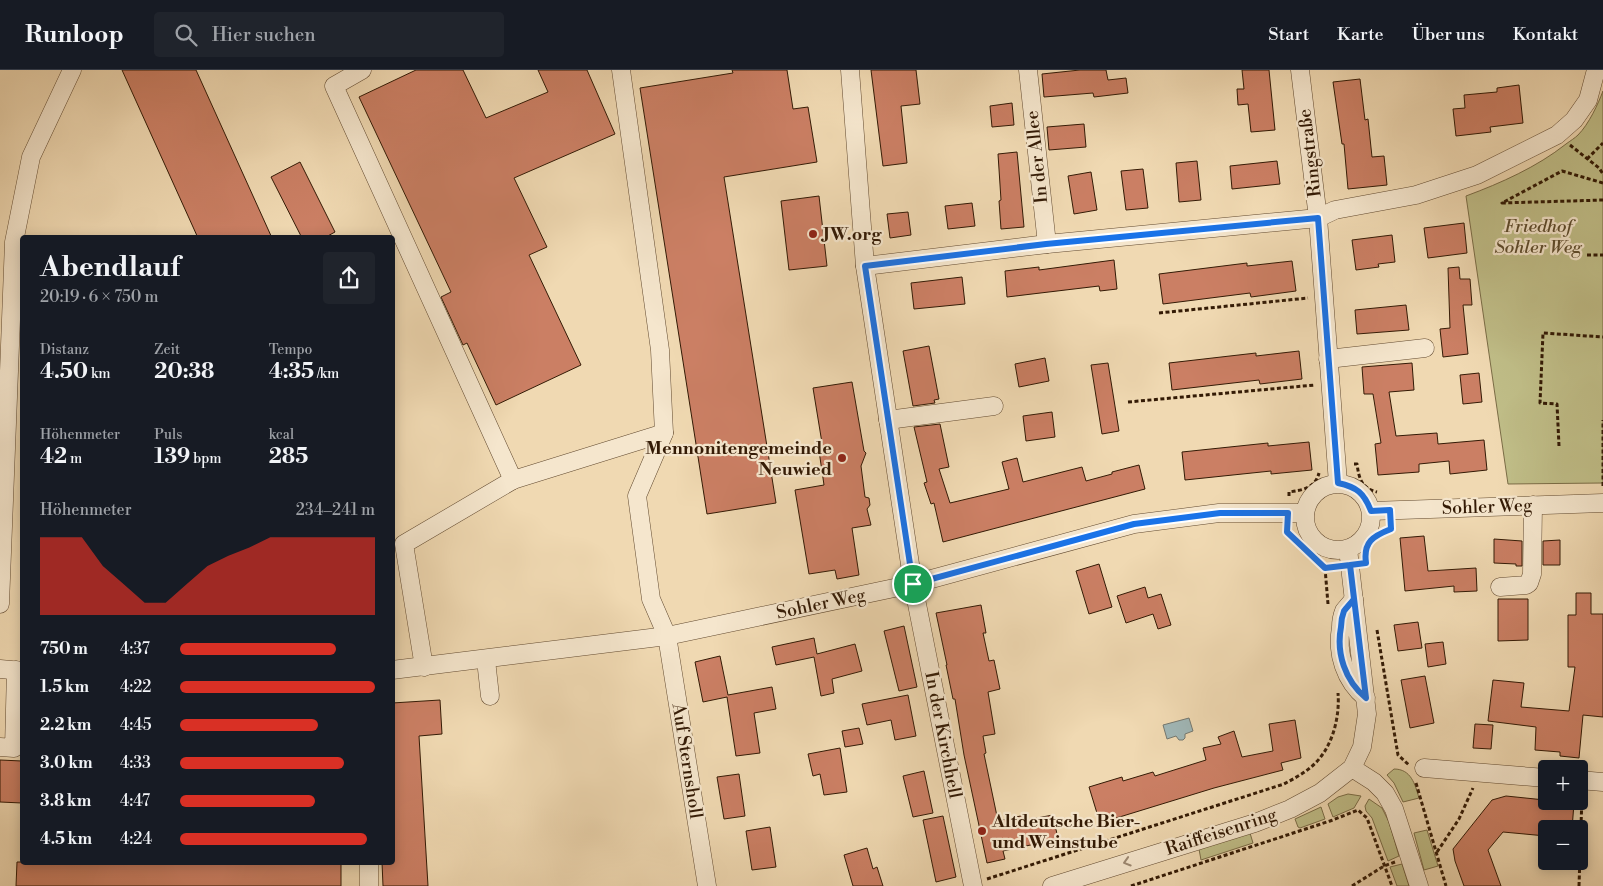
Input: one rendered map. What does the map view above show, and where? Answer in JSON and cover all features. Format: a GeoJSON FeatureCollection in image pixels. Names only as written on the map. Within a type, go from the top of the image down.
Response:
{"type":"FeatureCollection","features":[{"type":"Feature","properties":{"kind":"street"},"geometry":{"type":"LineString","coordinates":[[0,604],[3,433],[18,242],[31,157],[72,70]]}},
{"type":"Feature","properties":{"kind":"street"},"geometry":{"type":"LineString","coordinates":[[362,70],[334,86],[513,480]]}},
{"type":"Feature","properties":{"kind":"street"},"geometry":{"type":"LineString","coordinates":[[424,668],[398,543],[513,480],[664,433],[660,350],[621,70]]}},
{"type":"Feature","properties":{"kind":"street","name":"In der Kirchhell"},"geometry":{"type":"LineString","coordinates":[[850,70],[865,266],[888,420],[913,584],[972,885]]}},
{"type":"Feature","properties":{"kind":"street","name":"In der Allee"},"geometry":{"type":"LineString","coordinates":[[1028,70],[1046,244]]}},
{"type":"Feature","properties":{"kind":"street","name":"Ringstraße"},"geometry":{"type":"LineString","coordinates":[[1300,70],[1318,218],[1338,483]]}},
{"type":"Feature","properties":{"kind":"street"},"geometry":{"type":"LineString","coordinates":[[865,266],[1046,244],[1318,218],[1335,210],[1416,195],[1477,175],[1557,135],[1574,120],[1588,100],[1596,70]]}},
{"type":"Feature","properties":{"kind":"street"},"geometry":{"type":"LineString","coordinates":[[1328,359],[1425,348]]}},
{"type":"Feature","properties":{"kind":"street"},"geometry":{"type":"LineString","coordinates":[[888,420],[994,406]]}},
{"type":"Feature","properties":{"kind":"street","name":"Auf Sternsholl"},"geometry":{"type":"LineString","coordinates":[[664,433],[637,496],[651,599],[667,636],[707,886]]}},
{"type":"Feature","properties":{"kind":"street"},"geometry":{"type":"LineString","coordinates":[[1338,483],[1350,485],[1360,491],[1367,500],[1371,511],[1371,523],[1366,534],[1349,557],[1322,546],[1312,538],[1297,513],[1307,505],[1322,487],[1338,483]]}},
{"type":"Feature","properties":{"kind":"street","name":"Sohler Weg"},"geometry":{"type":"LineString","coordinates":[[1371,511],[1603,503]]}},
{"type":"Feature","properties":{"kind":"street"},"geometry":{"type":"LineString","coordinates":[[1500,587],[1526,586],[1529,584],[1532,574],[1533,505]]}},
{"type":"Feature","properties":{"kind":"street","name":"Sohler Weg"},"geometry":{"type":"LineString","coordinates":[[395,670],[424,668],[667,636],[913,584],[1134,524],[1220,513],[1297,513]]}},
{"type":"Feature","properties":{"kind":"street","name":"Raiffeisenring"},"geometry":{"type":"LineString","coordinates":[[1052,886],[1255,823],[1290,809],[1320,793],[1352,768],[1362,747],[1367,714],[1349,557]]}},
{"type":"Feature","properties":{"kind":"street"},"geometry":{"type":"LineString","coordinates":[[486,660],[490,696]]}},
{"type":"Feature","properties":{"kind":"street"},"geometry":{"type":"LineString","coordinates":[[0,747],[14,748],[13,670]]}},
{"type":"Feature","properties":{"kind":"street"},"geometry":{"type":"LineString","coordinates":[[1418,767],[1538,777]]}},
{"type":"Feature","properties":{"kind":"street"},"geometry":{"type":"LineString","coordinates":[[1352,768],[1374,782],[1385,794],[1394,809],[1419,886]]}},
{"type":"Feature","properties":{"kind":"street"},"geometry":{"type":"LineString","coordinates":[[1588,781],[1603,782]]}},
{"type":"Feature","properties":{"kind":"street"},"geometry":{"type":"LineString","coordinates":[[369,865],[370,886]]}},
{"type":"Feature","properties":{"kind":"path"},"geometry":{"type":"LineString","coordinates":[[1557,135],[1587,159],[1601,167],[1603,174]]}},
{"type":"Feature","properties":{"kind":"path"},"geometry":{"type":"LineString","coordinates":[[1587,159],[1603,143]]}},
{"type":"Feature","properties":{"kind":"path"},"geometry":{"type":"LineString","coordinates":[[1603,183],[1562,172],[1502,202],[1603,200]]}},
{"type":"Feature","properties":{"kind":"path"},"geometry":{"type":"LineString","coordinates":[[1587,254],[1603,255]]}},
{"type":"Feature","properties":{"kind":"path"},"geometry":{"type":"LineString","coordinates":[[1159,313],[1324,296]]}},
{"type":"Feature","properties":{"kind":"path"},"geometry":{"type":"LineString","coordinates":[[1559,446],[1557,404],[1540,403],[1542,333],[1603,337]]}},
{"type":"Feature","properties":{"kind":"path"},"geometry":{"type":"LineString","coordinates":[[1128,402],[1330,383]]}},
{"type":"Feature","properties":{"kind":"path"},"geometry":{"type":"LineString","coordinates":[[1602,489],[1603,420]]}},
{"type":"Feature","properties":{"kind":"path"},"geometry":{"type":"LineString","coordinates":[[1325,568],[1349,557],[1366,563],[1364,554],[1368,543],[1377,535],[1391,529],[1389,492],[1375,492],[1364,486],[1359,479],[1357,464],[1321,464],[1318,476],[1312,486],[1305,490],[1289,492],[1297,513],[1287,532],[1325,568],[1329,607]]}},
{"type":"Feature","properties":{"kind":"path"},"geometry":{"type":"LineString","coordinates":[[1376,627],[1398,755],[1418,767],[1436,852],[1446,886]]}},
{"type":"Feature","properties":{"kind":"path"},"geometry":{"type":"LineString","coordinates":[[972,885],[1284,784],[1312,767],[1326,748],[1336,728],[1339,704],[1337,685]]}},
{"type":"Feature","properties":{"kind":"path"},"geometry":{"type":"LineString","coordinates":[[1436,852],[1459,819],[1479,772]]}},
{"type":"Feature","properties":{"kind":"path"},"geometry":{"type":"LineString","coordinates":[[1131,886],[1321,824],[1358,810],[1367,818],[1392,886]]}},
{"type":"Feature","properties":{"kind":"path"},"geometry":{"type":"LineString","coordinates":[[1579,886],[1580,810]]}},
{"type":"Feature","properties":{"kind":"path"},"geometry":{"type":"LineString","coordinates":[[1352,886],[1384,866],[1409,856]]}},
{"type":"Feature","properties":{"kind":"green space","name":"Friedhof Sohler Weg"},"geometry":{"type":"Polygon","coordinates":[[[1603,91],[1603,483],[1508,484],[1466,196],[1531,167],[1575,137],[1589,120],[1603,91]]]}},
{"type":"Feature","properties":{"kind":"green space"},"geometry":{"type":"Polygon","coordinates":[[[1394,769],[1408,774],[1414,783],[1419,798],[1403,802],[1394,783],[1387,775],[1394,769]]]}},
{"type":"Feature","properties":{"kind":"green space"},"geometry":{"type":"Polygon","coordinates":[[[1348,794],[1361,796],[1354,808],[1333,817],[1328,804],[1338,797],[1348,794]]]}},
{"type":"Feature","properties":{"kind":"green space"},"geometry":{"type":"Polygon","coordinates":[[[1369,799],[1382,808],[1389,822],[1399,856],[1388,861],[1372,818],[1366,811],[1365,806],[1369,799]]]}},
{"type":"Feature","properties":{"kind":"green space"},"geometry":{"type":"Polygon","coordinates":[[[1321,807],[1325,819],[1300,828],[1298,827],[1295,819],[1321,807]]]}},
{"type":"Feature","properties":{"kind":"green space"},"geometry":{"type":"Polygon","coordinates":[[[1427,830],[1438,866],[1424,870],[1414,833],[1427,830]]]}},
{"type":"Feature","properties":{"kind":"green space"},"geometry":{"type":"Polygon","coordinates":[[[1250,833],[1253,843],[1201,860],[1199,849],[1250,833]]]}},
{"type":"Feature","properties":{"kind":"green space"},"geometry":{"type":"Polygon","coordinates":[[[1402,864],[1409,886],[1397,886],[1390,867],[1402,864]]]}},
{"type":"Feature","properties":{"kind":"water"},"geometry":{"type":"Polygon","coordinates":[[[1189,718],[1193,731],[1185,734],[1183,740],[1179,740],[1176,736],[1167,739],[1163,725],[1189,718]]]}},
{"type":"Feature","properties":{"kind":"building"},"geometry":{"type":"Polygon","coordinates":[[[122,70],[196,70],[271,235],[197,235],[122,70]]]}},
{"type":"Feature","properties":{"kind":"building"},"geometry":{"type":"Polygon","coordinates":[[[416,70],[463,70],[486,118],[548,92],[538,70],[587,70],[615,134],[514,178],[547,247],[529,255],[581,365],[496,405],[467,343],[463,345],[441,297],[451,292],[359,97],[416,70]]]}},
{"type":"Feature","properties":{"kind":"building"},"geometry":{"type":"Polygon","coordinates":[[[732,70],[787,70],[793,109],[808,107],[817,162],[724,177],[776,503],[707,514],[640,88],[733,73],[732,70]]]}},
{"type":"Feature","properties":{"kind":"building"},"geometry":{"type":"Polygon","coordinates":[[[871,70],[916,70],[920,104],[901,106],[907,163],[883,166],[871,70]]]}},
{"type":"Feature","properties":{"kind":"building"},"geometry":{"type":"Polygon","coordinates":[[[1080,70],[1106,70],[1108,80],[1126,78],[1128,93],[1094,97],[1093,93],[1044,97],[1042,74],[1080,70]]]}},
{"type":"Feature","properties":{"kind":"building"},"geometry":{"type":"Polygon","coordinates":[[[1242,70],[1269,70],[1275,130],[1251,132],[1248,104],[1238,105],[1237,89],[1244,89],[1242,70]]]}},
{"type":"Feature","properties":{"kind":"building"},"geometry":{"type":"Polygon","coordinates":[[[1360,79],[1365,120],[1368,119],[1372,157],[1384,156],[1387,185],[1348,189],[1344,144],[1342,144],[1333,82],[1360,79]]]}},
{"type":"Feature","properties":{"kind":"building"},"geometry":{"type":"Polygon","coordinates":[[[1519,85],[1523,123],[1490,127],[1491,132],[1456,136],[1453,109],[1465,108],[1464,95],[1497,92],[1497,88],[1519,85]]]}},
{"type":"Feature","properties":{"kind":"building"},"geometry":{"type":"Polygon","coordinates":[[[1012,103],[1014,125],[992,127],[990,106],[1012,103]]]}},
{"type":"Feature","properties":{"kind":"building"},"geometry":{"type":"Polygon","coordinates":[[[1084,124],[1086,147],[1049,150],[1047,127],[1084,124]]]}},
{"type":"Feature","properties":{"kind":"building"},"geometry":{"type":"Polygon","coordinates":[[[1017,152],[1024,227],[1001,229],[998,154],[1017,152]]]}},
{"type":"Feature","properties":{"kind":"building"},"geometry":{"type":"Polygon","coordinates":[[[1197,161],[1201,200],[1179,202],[1176,163],[1197,161]]]}},
{"type":"Feature","properties":{"kind":"building"},"geometry":{"type":"Polygon","coordinates":[[[1277,161],[1280,184],[1232,189],[1230,166],[1277,161]]]}},
{"type":"Feature","properties":{"kind":"building"},"geometry":{"type":"Polygon","coordinates":[[[300,162],[335,232],[330,235],[300,235],[271,177],[300,162]]]}},
{"type":"Feature","properties":{"kind":"building"},"geometry":{"type":"Polygon","coordinates":[[[1143,169],[1148,208],[1126,210],[1121,171],[1143,169]]]}},
{"type":"Feature","properties":{"kind":"building"},"geometry":{"type":"Polygon","coordinates":[[[1091,172],[1097,210],[1074,214],[1068,176],[1091,172]]]}},
{"type":"Feature","properties":{"kind":"building"},"geometry":{"type":"Polygon","coordinates":[[[819,196],[827,266],[789,270],[781,201],[819,196]]]}},
{"type":"Feature","properties":{"kind":"building"},"geometry":{"type":"Polygon","coordinates":[[[972,203],[975,226],[948,229],[945,206],[972,203]]]}},
{"type":"Feature","properties":{"kind":"building"},"geometry":{"type":"Polygon","coordinates":[[[908,212],[911,235],[890,238],[887,214],[908,212]]]}},
{"type":"Feature","properties":{"kind":"building"},"geometry":{"type":"Polygon","coordinates":[[[1464,223],[1467,253],[1428,258],[1424,228],[1464,223]]]}},
{"type":"Feature","properties":{"kind":"building"},"geometry":{"type":"Polygon","coordinates":[[[1392,235],[1395,262],[1378,264],[1379,267],[1356,270],[1352,240],[1392,235]]]}},
{"type":"Feature","properties":{"kind":"building"},"geometry":{"type":"Polygon","coordinates":[[[1114,260],[1117,289],[1100,291],[1099,286],[1007,297],[1005,271],[1039,267],[1039,270],[1114,260]]]}},
{"type":"Feature","properties":{"kind":"building"},"geometry":{"type":"Polygon","coordinates":[[[1292,261],[1296,291],[1251,297],[1250,293],[1163,304],[1159,274],[1247,263],[1247,266],[1292,261]]]}},
{"type":"Feature","properties":{"kind":"building"},"geometry":{"type":"Polygon","coordinates":[[[1459,267],[1460,279],[1470,279],[1472,305],[1463,305],[1468,354],[1443,357],[1440,329],[1450,328],[1448,268],[1459,267]]]}},
{"type":"Feature","properties":{"kind":"building"},"geometry":{"type":"Polygon","coordinates":[[[962,277],[965,304],[914,309],[911,283],[962,277]]]}},
{"type":"Feature","properties":{"kind":"building"},"geometry":{"type":"Polygon","coordinates":[[[1406,305],[1409,330],[1357,334],[1355,310],[1406,305]]]}},
{"type":"Feature","properties":{"kind":"building"},"geometry":{"type":"Polygon","coordinates":[[[929,346],[939,399],[934,400],[935,403],[913,406],[903,351],[929,346]]]}},
{"type":"Feature","properties":{"kind":"building"},"geometry":{"type":"Polygon","coordinates":[[[1299,351],[1302,379],[1260,384],[1259,380],[1172,390],[1169,363],[1256,353],[1256,356],[1299,351]]]}},
{"type":"Feature","properties":{"kind":"building"},"geometry":{"type":"Polygon","coordinates":[[[1045,358],[1049,381],[1019,387],[1015,364],[1045,358]]]}},
{"type":"Feature","properties":{"kind":"building"},"geometry":{"type":"Polygon","coordinates":[[[1108,363],[1119,431],[1102,434],[1091,365],[1108,363]]]}},
{"type":"Feature","properties":{"kind":"building"},"geometry":{"type":"Polygon","coordinates":[[[1412,363],[1414,390],[1389,392],[1396,436],[1437,433],[1438,444],[1484,440],[1487,470],[1450,474],[1449,461],[1419,464],[1419,472],[1378,475],[1375,444],[1381,443],[1373,394],[1364,394],[1362,367],[1412,363]]]}},
{"type":"Feature","properties":{"kind":"building"},"geometry":{"type":"Polygon","coordinates":[[[1479,373],[1482,402],[1463,404],[1460,375],[1479,373]]]}},
{"type":"Feature","properties":{"kind":"building","name":"Mennonitengemeinde Neuwied"},"geometry":{"type":"Polygon","coordinates":[[[852,382],[864,451],[866,453],[861,466],[865,497],[869,498],[870,505],[867,509],[871,525],[852,528],[859,575],[837,579],[835,570],[809,574],[795,490],[824,485],[818,444],[822,443],[813,388],[852,382]]]}},
{"type":"Feature","properties":{"kind":"building"},"geometry":{"type":"Polygon","coordinates":[[[1052,412],[1055,437],[1026,441],[1023,416],[1052,412]]]}},
{"type":"Feature","properties":{"kind":"building"},"geometry":{"type":"Polygon","coordinates":[[[940,424],[949,467],[939,469],[950,503],[1009,489],[1002,462],[1017,458],[1023,482],[1082,467],[1086,481],[1139,465],[1145,489],[943,542],[934,503],[931,504],[924,483],[927,482],[914,427],[940,424]]]}},
{"type":"Feature","properties":{"kind":"building"},"geometry":{"type":"Polygon","coordinates":[[[1309,442],[1312,470],[1271,474],[1271,471],[1185,480],[1182,452],[1268,443],[1268,446],[1309,442]]]}},
{"type":"Feature","properties":{"kind":"building"},"geometry":{"type":"Polygon","coordinates":[[[1424,536],[1428,571],[1476,568],[1477,591],[1454,592],[1454,586],[1405,591],[1400,538],[1424,536]]]}},
{"type":"Feature","properties":{"kind":"building"},"geometry":{"type":"Polygon","coordinates":[[[1494,539],[1522,541],[1522,566],[1494,563],[1494,539]]]}},
{"type":"Feature","properties":{"kind":"building"},"geometry":{"type":"Polygon","coordinates":[[[1560,540],[1560,565],[1543,565],[1543,541],[1560,540]]]}},
{"type":"Feature","properties":{"kind":"building"},"geometry":{"type":"Polygon","coordinates":[[[1099,564],[1112,607],[1089,614],[1076,571],[1099,564]]]}},
{"type":"Feature","properties":{"kind":"building"},"geometry":{"type":"Polygon","coordinates":[[[1145,587],[1148,598],[1161,594],[1171,625],[1158,629],[1153,614],[1126,623],[1117,596],[1145,587]]]}},
{"type":"Feature","properties":{"kind":"building"},"geometry":{"type":"Polygon","coordinates":[[[1576,593],[1591,593],[1591,614],[1603,614],[1603,717],[1583,715],[1579,758],[1560,756],[1560,752],[1535,750],[1536,727],[1488,721],[1493,680],[1524,683],[1521,707],[1569,711],[1575,667],[1568,667],[1568,615],[1576,615],[1576,593]]]}},
{"type":"Feature","properties":{"kind":"building"},"geometry":{"type":"Polygon","coordinates":[[[1498,599],[1528,599],[1528,640],[1498,641],[1498,599]]]}},
{"type":"Feature","properties":{"kind":"building"},"geometry":{"type":"Polygon","coordinates":[[[981,605],[986,633],[983,633],[989,661],[994,660],[1000,689],[988,692],[995,734],[983,736],[986,753],[984,754],[998,821],[1025,815],[1026,820],[1053,815],[1058,839],[1003,851],[1005,859],[987,863],[936,613],[981,605]]]}},
{"type":"Feature","properties":{"kind":"building"},"geometry":{"type":"Polygon","coordinates":[[[1418,622],[1422,648],[1398,651],[1394,625],[1418,622]]]}},
{"type":"Feature","properties":{"kind":"building"},"geometry":{"type":"Polygon","coordinates":[[[904,626],[917,687],[899,691],[884,631],[904,626]]]}},
{"type":"Feature","properties":{"kind":"building"},"geometry":{"type":"Polygon","coordinates":[[[814,638],[817,654],[855,644],[862,671],[832,679],[834,693],[821,696],[814,657],[776,665],[772,647],[814,638]]]}},
{"type":"Feature","properties":{"kind":"building"},"geometry":{"type":"Polygon","coordinates":[[[1443,642],[1446,664],[1428,667],[1425,644],[1443,642]]]}},
{"type":"Feature","properties":{"kind":"building"},"geometry":{"type":"Polygon","coordinates":[[[720,656],[728,695],[772,687],[776,709],[754,713],[760,753],[736,756],[727,697],[703,702],[695,662],[720,656]]]}},
{"type":"Feature","properties":{"kind":"building"},"geometry":{"type":"Polygon","coordinates":[[[1425,676],[1434,723],[1410,728],[1401,680],[1425,676]]]}},
{"type":"Feature","properties":{"kind":"building"},"geometry":{"type":"Polygon","coordinates":[[[908,695],[916,736],[895,740],[891,720],[867,725],[862,704],[908,695]]]}},
{"type":"Feature","properties":{"kind":"building"},"geometry":{"type":"Polygon","coordinates":[[[440,700],[442,734],[419,736],[428,886],[383,886],[382,865],[395,865],[395,703],[440,700]]]}},
{"type":"Feature","properties":{"kind":"building"},"geometry":{"type":"Polygon","coordinates":[[[1295,720],[1301,758],[1281,763],[1283,770],[1214,788],[1100,823],[1089,787],[1122,777],[1123,781],[1153,772],[1155,776],[1206,760],[1203,748],[1221,744],[1218,737],[1234,731],[1242,757],[1273,751],[1269,724],[1295,720]]]}},
{"type":"Feature","properties":{"kind":"building"},"geometry":{"type":"Polygon","coordinates":[[[1475,724],[1493,725],[1491,749],[1473,748],[1475,724]]]}},
{"type":"Feature","properties":{"kind":"building"},"geometry":{"type":"Polygon","coordinates":[[[859,728],[863,744],[845,747],[842,731],[859,728]]]}},
{"type":"Feature","properties":{"kind":"building"},"geometry":{"type":"Polygon","coordinates":[[[840,748],[847,792],[824,795],[820,774],[813,776],[808,754],[840,748]]]}},
{"type":"Feature","properties":{"kind":"building"},"geometry":{"type":"Polygon","coordinates":[[[0,760],[20,761],[20,803],[0,802],[0,760]]]}},
{"type":"Feature","properties":{"kind":"building"},"geometry":{"type":"Polygon","coordinates":[[[924,771],[933,813],[913,817],[903,776],[924,771]]]}},
{"type":"Feature","properties":{"kind":"building"},"geometry":{"type":"Polygon","coordinates":[[[739,774],[745,816],[724,819],[717,777],[739,774]]]}},
{"type":"Feature","properties":{"kind":"building"},"geometry":{"type":"Polygon","coordinates":[[[1506,796],[1538,799],[1538,810],[1573,810],[1573,820],[1538,820],[1538,835],[1503,832],[1488,850],[1501,886],[1464,886],[1455,861],[1453,849],[1492,800],[1506,796]]]}},
{"type":"Feature","properties":{"kind":"building"},"geometry":{"type":"Polygon","coordinates":[[[943,816],[956,877],[936,882],[923,820],[943,816]]]}},
{"type":"Feature","properties":{"kind":"building"},"geometry":{"type":"Polygon","coordinates":[[[770,827],[776,867],[752,870],[746,831],[770,827]]]}},
{"type":"Feature","properties":{"kind":"building"},"geometry":{"type":"Polygon","coordinates":[[[867,848],[873,869],[877,867],[883,886],[853,886],[844,855],[867,848]]]}},
{"type":"Feature","properties":{"kind":"building"},"geometry":{"type":"Polygon","coordinates":[[[17,862],[20,862],[20,865],[341,865],[341,886],[16,886],[17,862]]]}},
{"type":"Feature","properties":{"kind":"place","name":"JW.org"},"geometry":{"type":"Point","coordinates":[813,234]}},
{"type":"Feature","properties":{"kind":"place","name":"Mennonitengemeinde Neuwied"},"geometry":{"type":"Point","coordinates":[842,458]}},
{"type":"Feature","properties":{"kind":"place","name":"Altdeutsche Bier- und Weinstube"},"geometry":{"type":"Point","coordinates":[982,831]}},
{"type":"Feature","properties":{"kind":"route"},"geometry":{"type":"LineString","coordinates":[[913,584],[865,266],[1046,244],[1318,218],[1338,483],[1350,485],[1360,491],[1367,500],[1371,511],[1390,510],[1391,529],[1377,535],[1368,543],[1364,554],[1366,563],[1350,565],[1366,698],[1355,689],[1346,674],[1341,658],[1339,635],[1343,613],[1354,599],[1350,565],[1325,568],[1287,532],[1288,513],[1220,513],[1134,524],[913,584]]}}]}
